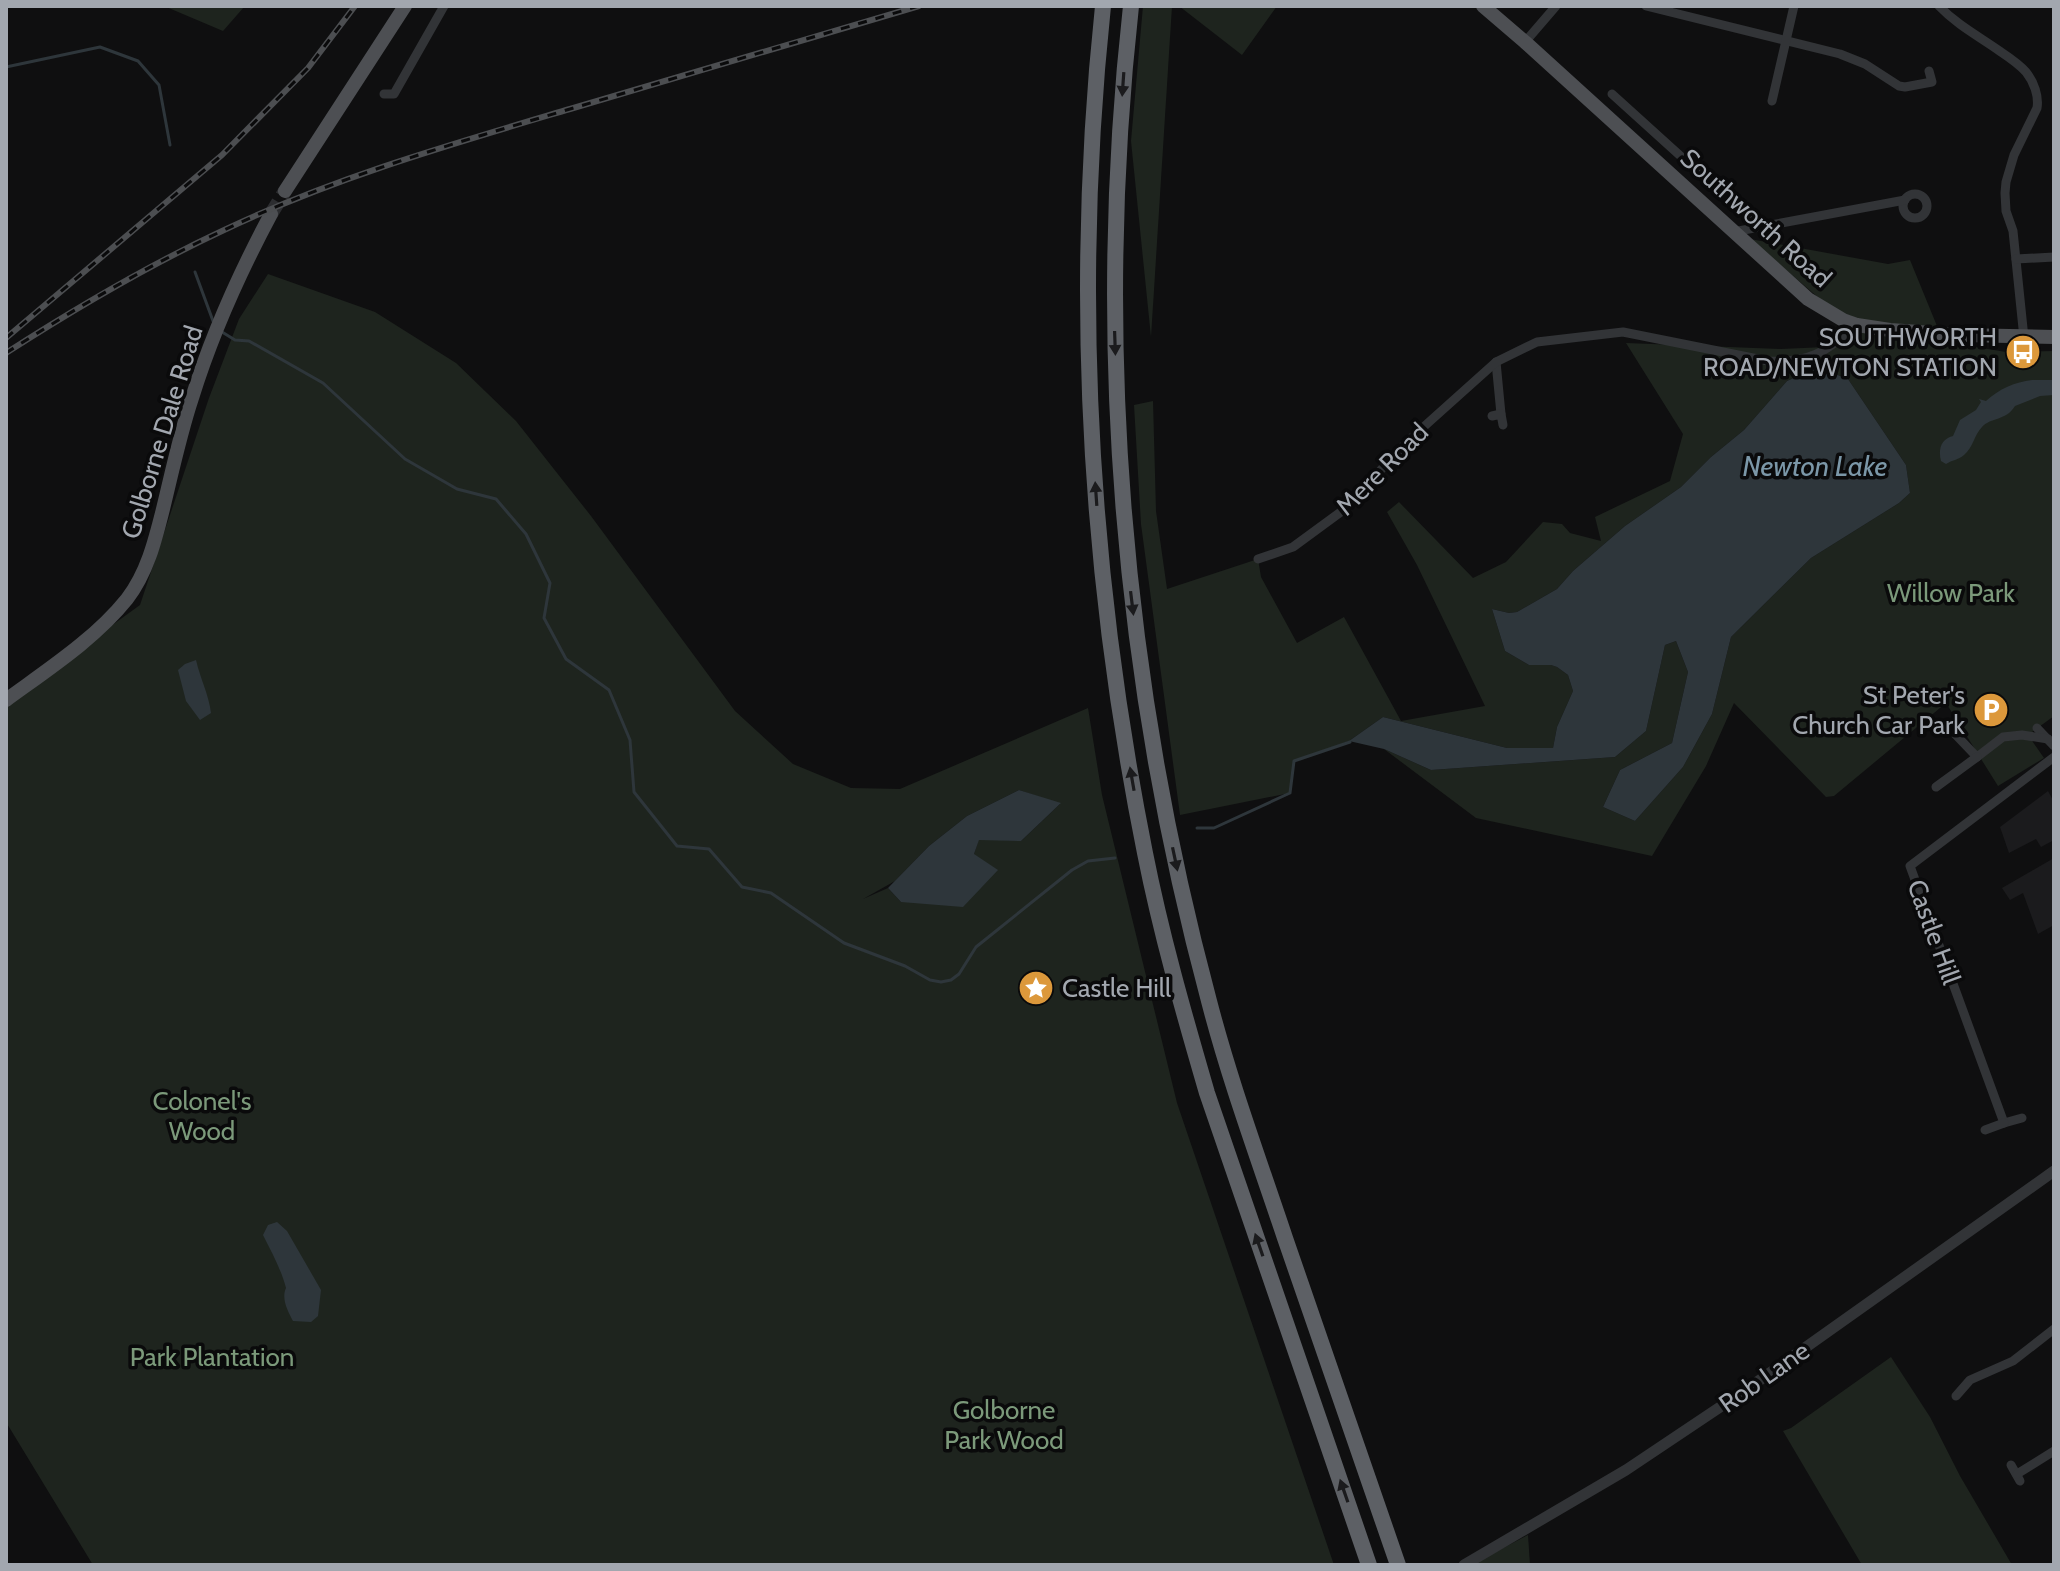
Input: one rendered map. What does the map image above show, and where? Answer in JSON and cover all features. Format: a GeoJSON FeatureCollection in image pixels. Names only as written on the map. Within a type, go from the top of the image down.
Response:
{"type":"FeatureCollection","features":[{"type":"Feature","properties":{"kind":"highway"},"geometry":{"type":"LineString","coordinates":[[1103,6],[1093,124],[1088,342],[1100,560],[1120,715],[1152,886],[1207,1093],[1369,1565]]}},
{"type":"Feature","properties":{"kind":"highway"},"geometry":{"type":"LineString","coordinates":[[1131,6],[1119,133],[1115,335],[1127,561],[1146,711],[1189,924],[1233,1084],[1398,1565]]}},
{"type":"Feature","properties":{"kind":"main road"},"geometry":{"type":"LineString","coordinates":[[285,191],[405,6]]}},
{"type":"Feature","properties":{"kind":"main road","name":"Southworth Road"},"geometry":{"type":"LineString","coordinates":[[1483,6],[1808,299],[1832,315],[1857,325],[1890,330],[2054,337]]}},
{"type":"Feature","properties":{"kind":"main road","name":"Golborne Dale Road"},"geometry":{"type":"LineString","coordinates":[[6,700],[67,656],[128,597],[140,578],[153,547],[192,398],[212,342],[271,214]]}},
{"type":"Feature","properties":{"kind":"street"},"geometry":{"type":"LineString","coordinates":[[384,94],[394,94],[444,6]]}},
{"type":"Feature","properties":{"kind":"street"},"geometry":{"type":"LineString","coordinates":[[1525,42],[1556,6]]}},
{"type":"Feature","properties":{"kind":"street"},"geometry":{"type":"LineString","coordinates":[[1646,6],[1840,54],[1865,64],[1899,86],[1932,82],[1929,71]]}},
{"type":"Feature","properties":{"kind":"street"},"geometry":{"type":"LineString","coordinates":[[1772,101],[1794,6]]}},
{"type":"Feature","properties":{"kind":"street"},"geometry":{"type":"LineString","coordinates":[[1939,6],[1956,22],[2026,71],[2038,101],[2019,144],[2005,193],[2006,211],[2013,231],[2024,338]]}},
{"type":"Feature","properties":{"kind":"street"},"geometry":{"type":"LineString","coordinates":[[1626,89],[1614,96],[1760,228]]}},
{"type":"Feature","properties":{"kind":"street"},"geometry":{"type":"LineString","coordinates":[[2038,101],[2052,100]]}},
{"type":"Feature","properties":{"kind":"street"},"geometry":{"type":"LineString","coordinates":[[2007,138],[2019,144]]}},
{"type":"Feature","properties":{"kind":"street"},"geometry":{"type":"LineString","coordinates":[[1733,232],[1905,200]]}},
{"type":"Feature","properties":{"kind":"street"},"geometry":{"type":"LineString","coordinates":[[2016,259],[2054,257]]}},
{"type":"Feature","properties":{"kind":"street","name":"Mere Road"},"geometry":{"type":"LineString","coordinates":[[1258,559],[1293,547],[1342,511],[1409,440],[1496,362],[1537,342],[1623,332],[1768,361],[1792,362],[1819,354],[1857,325]]}},
{"type":"Feature","properties":{"kind":"street"},"geometry":{"type":"LineString","coordinates":[[1496,362],[1498,419]]}},
{"type":"Feature","properties":{"kind":"street"},"geometry":{"type":"LineString","coordinates":[[2037,728],[2051,743]]}},
{"type":"Feature","properties":{"kind":"street"},"geometry":{"type":"LineString","coordinates":[[1954,733],[1977,757]]}},
{"type":"Feature","properties":{"kind":"street"},"geometry":{"type":"LineString","coordinates":[[1936,787],[2003,737],[2022,735],[2051,743]]}},
{"type":"Feature","properties":{"kind":"street","name":"Castle Hill"},"geometry":{"type":"LineString","coordinates":[[2004,1123],[1910,866],[2054,757]]}},
{"type":"Feature","properties":{"kind":"street"},"geometry":{"type":"LineString","coordinates":[[1985,1130],[2022,1118]]}},
{"type":"Feature","properties":{"kind":"street","name":"Rob Lane"},"geometry":{"type":"LineString","coordinates":[[1464,1565],[1640,1462],[2054,1171]]}},
{"type":"Feature","properties":{"kind":"street"},"geometry":{"type":"LineString","coordinates":[[1956,1397],[1970,1380],[2013,1361],[2054,1329]]}},
{"type":"Feature","properties":{"kind":"street"},"geometry":{"type":"LineString","coordinates":[[2016,1473],[2054,1451]]}},
{"type":"Feature","properties":{"kind":"shaded area"},"geometry":{"type":"Polygon","coordinates":[[[2048,791],[2054,802],[2054,840],[2041,847],[2036,839],[2009,853],[2000,827],[2048,791]]]}},
{"type":"Feature","properties":{"kind":"shaded area"},"geometry":{"type":"Polygon","coordinates":[[[2054,858],[2054,925],[2038,934],[2023,893],[2010,900],[2002,888],[2054,858]]]}},
{"type":"Feature","properties":{"kind":"green space"},"geometry":{"type":"Polygon","coordinates":[[[164,6],[242,6],[244,7],[223,31],[164,6]]]}},
{"type":"Feature","properties":{"kind":"green space"},"geometry":{"type":"Polygon","coordinates":[[[1143,6],[1172,6],[1151,337],[1131,141],[1143,6]]]}},
{"type":"Feature","properties":{"kind":"green space"},"geometry":{"type":"Polygon","coordinates":[[[1179,6],[1277,6],[1242,55],[1179,6]]]}},
{"type":"Feature","properties":{"kind":"green space","name":"Willow Park"},"geometry":{"type":"Polygon","coordinates":[[[1750,239],[1888,264],[1910,260],[1940,341],[2006,352],[2054,351],[2054,716],[2028,735],[2044,758],[1998,786],[1946,703],[1834,796],[1826,797],[1734,703],[1706,766],[1652,856],[1476,818],[1384,749],[1431,770],[1615,757],[1646,731],[1665,645],[1676,641],[1688,672],[1672,743],[1620,770],[1603,807],[1635,821],[1683,767],[1712,714],[1731,637],[1811,558],[1910,493],[1906,465],[1848,379],[1817,367],[1787,381],[1744,430],[1681,487],[1625,526],[1557,589],[1517,612],[1492,609],[1505,651],[1529,665],[1551,665],[1568,675],[1573,691],[1557,727],[1553,748],[1507,748],[1383,717],[1349,741],[1294,761],[1290,793],[1180,815],[1141,524],[1134,405],[1153,401],[1156,511],[1167,589],[1258,559],[1261,577],[1297,643],[1344,617],[1401,721],[1485,706],[1417,565],[1387,512],[1399,502],[1473,578],[1506,562],[1543,522],[1562,524],[1570,533],[1601,541],[1595,517],[1670,481],[1683,434],[1626,343],[1781,349],[1826,347],[1852,316],[1834,311],[1750,239]]]}},
{"type":"Feature","properties":{"kind":"green space"},"geometry":{"type":"Polygon","coordinates":[[[268,274],[375,312],[456,363],[516,421],[591,516],[735,711],[793,764],[851,788],[900,789],[1088,708],[1102,795],[1177,1103],[1334,1565],[93,1565],[6,1422],[6,702],[140,605],[209,398],[239,319],[268,274]],[[1019,790],[967,816],[929,846],[895,881],[863,899],[888,888],[901,902],[974,854],[979,839],[1021,841],[1060,804],[1019,790]]]}},
{"type":"Feature","properties":{"kind":"green space"},"geometry":{"type":"Polygon","coordinates":[[[1891,1357],[1930,1417],[2012,1565],[1862,1565],[1783,1431],[1891,1357]]]}},
{"type":"Feature","properties":{"kind":"green space"},"geometry":{"type":"Polygon","coordinates":[[[1528,1535],[1530,1565],[1471,1565],[1528,1535]]]}},
{"type":"Feature","properties":{"kind":"water","name":"Newton Lake"},"geometry":{"type":"Polygon","coordinates":[[[1817,367],[1848,379],[1906,465],[1910,493],[1811,558],[1731,637],[1712,714],[1683,767],[1635,821],[1603,807],[1620,770],[1672,743],[1688,672],[1676,641],[1665,645],[1646,731],[1615,757],[1431,770],[1384,749],[1349,741],[1383,717],[1507,748],[1553,748],[1557,727],[1573,691],[1568,675],[1551,665],[1529,665],[1505,651],[1492,609],[1517,612],[1557,589],[1625,526],[1681,487],[1744,430],[1787,381],[1817,367]]]}},
{"type":"Feature","properties":{"kind":"water"},"geometry":{"type":"Polygon","coordinates":[[[2032,380],[2054,380],[2054,395],[2040,396],[2015,406],[2007,414],[1982,427],[1960,458],[1946,464],[1941,461],[1943,442],[1953,436],[1960,420],[1976,410],[1981,402],[1979,399],[1986,401],[2008,387],[2032,380]]]}},
{"type":"Feature","properties":{"kind":"water"},"geometry":{"type":"Polygon","coordinates":[[[196,660],[211,713],[200,720],[186,701],[178,670],[196,660]]]}},
{"type":"Feature","properties":{"kind":"water"},"geometry":{"type":"Polygon","coordinates":[[[1019,790],[1061,803],[1021,841],[979,840],[974,854],[998,870],[963,907],[901,902],[888,888],[929,846],[967,816],[1019,790]]]}},
{"type":"Feature","properties":{"kind":"water"},"geometry":{"type":"Polygon","coordinates":[[[277,1222],[287,1231],[321,1290],[318,1316],[311,1322],[293,1321],[286,1305],[284,1281],[263,1235],[268,1225],[277,1222]]]}},
{"type":"Feature","properties":{"kind":"waterway"},"geometry":{"type":"LineString","coordinates":[[6,67],[100,47],[138,61],[159,85],[170,145]]}},
{"type":"Feature","properties":{"kind":"waterway"},"geometry":{"type":"LineString","coordinates":[[195,272],[213,321]]}},
{"type":"Feature","properties":{"kind":"waterway"},"geometry":{"type":"LineString","coordinates":[[222,332],[235,340],[249,341],[323,383],[405,459],[457,489],[496,499],[526,534],[550,583],[544,618],[566,659],[609,690],[630,740],[634,792],[677,846],[709,849],[742,887],[771,893],[844,943],[941,982],[959,974],[976,947],[1072,870],[1088,861],[1115,858]]}},
{"type":"Feature","properties":{"kind":"waterway"},"geometry":{"type":"LineString","coordinates":[[1197,828],[1214,828],[1290,793],[1294,761],[1350,742]]}},
{"type":"Feature","properties":{"kind":"tunnel"},"geometry":{"type":"LineString","coordinates":[[271,214],[285,191]]}},
{"type":"Feature","properties":{"kind":"railway"},"geometry":{"type":"LineString","coordinates":[[6,338],[222,155],[308,68],[355,6]]}},
{"type":"Feature","properties":{"kind":"railway"},"geometry":{"type":"LineString","coordinates":[[6,353],[166,258],[307,194],[481,135],[919,6]]}},
{"type":"Feature","properties":{"kind":"place","name":"SOUTHWORTH ROAD/NEWTON STATION"},"geometry":{"type":"Point","coordinates":[2023,352]}},
{"type":"Feature","properties":{"kind":"place","name":"St Peter's Church Car Park"},"geometry":{"type":"Point","coordinates":[1991,710]}},
{"type":"Feature","properties":{"kind":"place","name":"Castle Hill"},"geometry":{"type":"Point","coordinates":[1036,988]}},
{"type":"Feature","properties":{"kind":"park label","name":"Colonel's Wood"},"geometry":{"type":"Point","coordinates":[202,1116]}},
{"type":"Feature","properties":{"kind":"park label","name":"Park Plantation"},"geometry":{"type":"Point","coordinates":[212,1357]}},
{"type":"Feature","properties":{"kind":"park label","name":"Golborne Park Wood"},"geometry":{"type":"Point","coordinates":[1004,1425]}}]}
